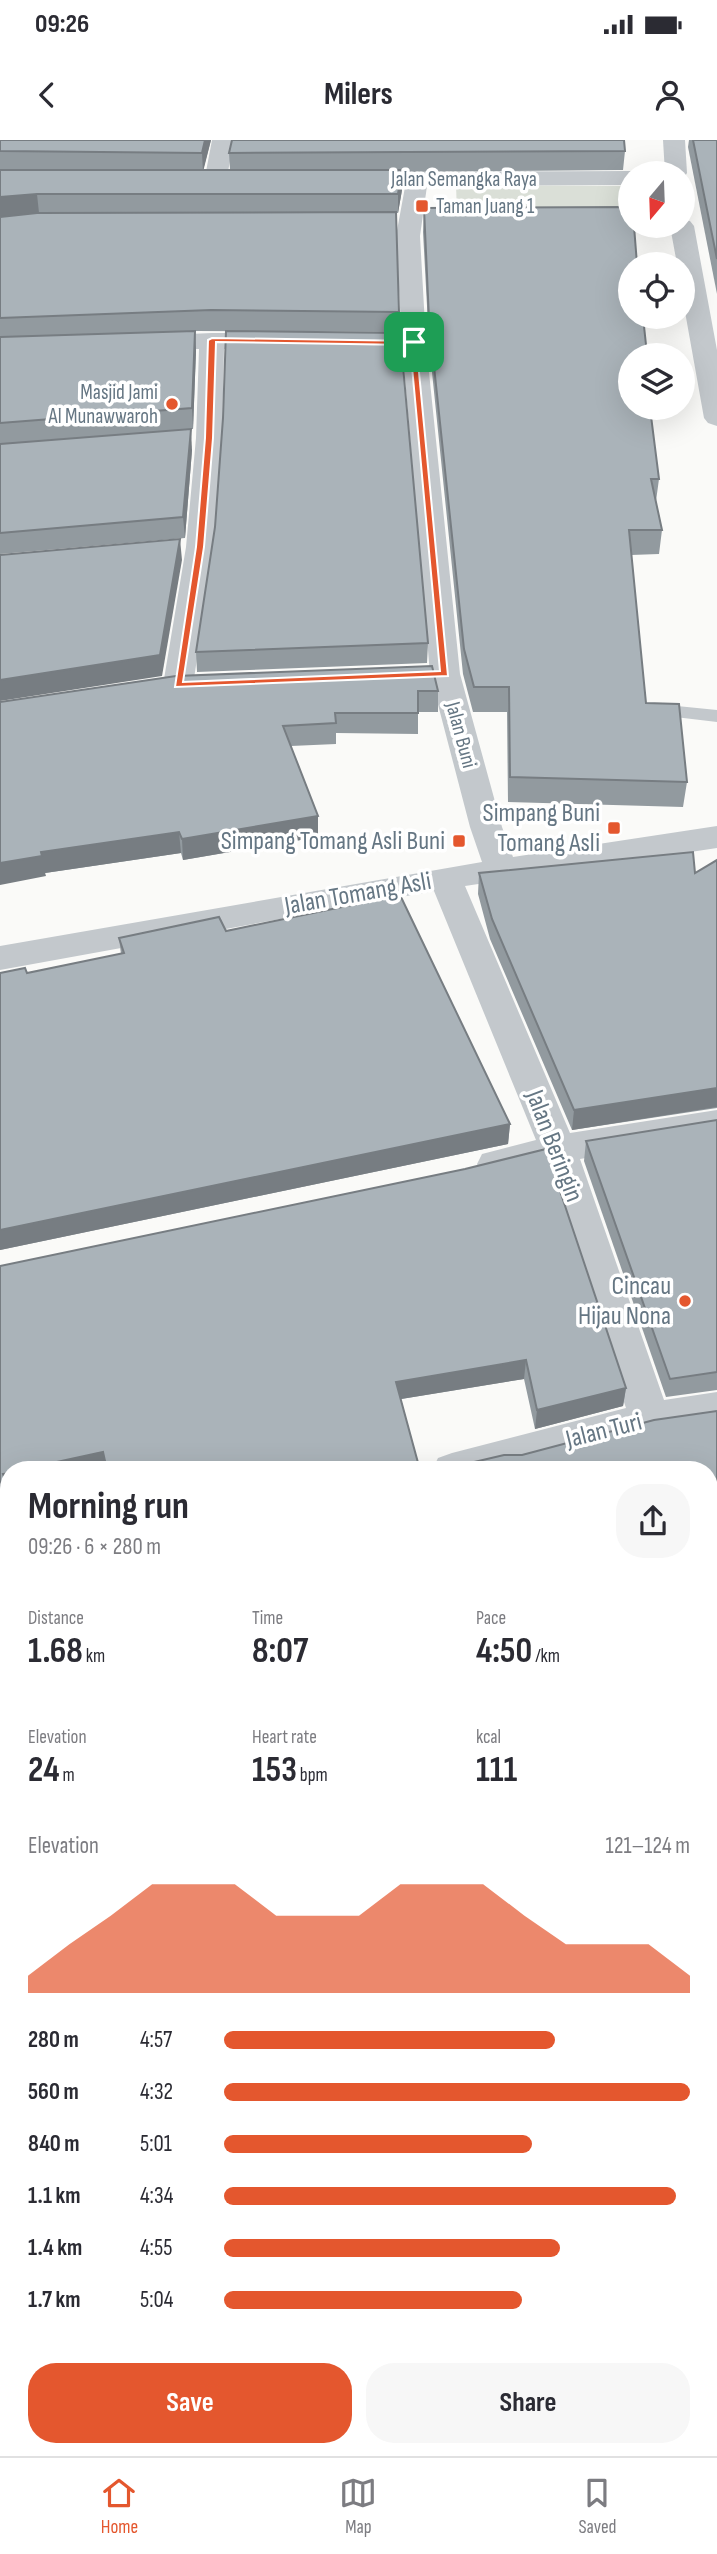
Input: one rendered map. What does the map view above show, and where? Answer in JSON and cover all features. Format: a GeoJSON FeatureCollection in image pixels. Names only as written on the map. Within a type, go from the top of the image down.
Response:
{"type":"FeatureCollection","features":[{"type":"Feature","properties":{"kind":"street"},"geometry":{"type":"LineString","coordinates":[[215,182],[223,140]]}},
{"type":"Feature","properties":{"kind":"street"},"geometry":{"type":"LineString","coordinates":[[674,140],[675,161]]}},
{"type":"Feature","properties":{"kind":"street","name":"Jalan Semangka Raya"},"geometry":{"type":"LineString","coordinates":[[363,180],[618,178]]}},
{"type":"Feature","properties":{"kind":"street","name":"Jalan Buni"},"geometry":{"type":"LineString","coordinates":[[417,179],[396,223],[402,342],[432,674],[501,869]]}},
{"type":"Feature","properties":{"kind":"street"},"geometry":{"type":"LineString","coordinates":[[188,182],[242,182]]}},
{"type":"Feature","properties":{"kind":"street"},"geometry":{"type":"LineString","coordinates":[[396,223],[438,223]]}},
{"type":"Feature","properties":{"kind":"street"},"geometry":{"type":"LineString","coordinates":[[684,238],[717,418]]}},
{"type":"Feature","properties":{"kind":"street"},"geometry":{"type":"LineString","coordinates":[[178,686],[186,548],[209,438],[212,340]]}},
{"type":"Feature","properties":{"kind":"street"},"geometry":{"type":"LineString","coordinates":[[119,344],[304,340]]}},
{"type":"Feature","properties":{"kind":"street"},"geometry":{"type":"LineString","coordinates":[[181,440],[209,438]]}},
{"type":"Feature","properties":{"kind":"street","name":"Jalan Tomang Asli"},"geometry":{"type":"LineString","coordinates":[[0,958],[445,878],[717,837]]}},
{"type":"Feature","properties":{"kind":"street","name":"Jalan Beringin"},"geometry":{"type":"LineString","coordinates":[[445,878],[558,1149],[650,1419]]}},
{"type":"Feature","properties":{"kind":"street"},"geometry":{"type":"LineString","coordinates":[[463,1172],[558,1149],[717,1124]]}},
{"type":"Feature","properties":{"kind":"street","name":"Jalan Turi"},"geometry":{"type":"LineString","coordinates":[[487,1461],[650,1419],[717,1409]]}},
{"type":"Feature","properties":{"kind":"lane"},"geometry":{"type":"LineString","coordinates":[[657,710],[717,716]]}},
{"type":"Feature","properties":{"kind":"shaded area"},"geometry":{"type":"Polygon","coordinates":[[[456,185],[618,186],[618,215],[457,213],[456,185]]]}},
{"type":"Feature","properties":{"kind":"building"},"geometry":{"type":"Polygon","coordinates":[[[0,140],[205,140],[202,153],[0,151],[0,140]]]}},
{"type":"Feature","properties":{"kind":"building"},"geometry":{"type":"Polygon","coordinates":[[[232,140],[624,140],[625,151],[229,153],[232,140]]]}},
{"type":"Feature","properties":{"kind":"building"},"geometry":{"type":"Polygon","coordinates":[[[693,140],[717,140],[717,259],[693,140]]]}},
{"type":"Feature","properties":{"kind":"building"},"geometry":{"type":"Polygon","coordinates":[[[0,170],[402,170],[398,194],[37,194],[0,197],[0,170]]]}},
{"type":"Feature","properties":{"kind":"building"},"geometry":{"type":"Polygon","coordinates":[[[618,207],[618,238],[635,238],[636,252],[618,252],[618,329],[644,329],[646,343],[618,343],[618,420],[652,420],[659,479],[651,479],[662,530],[629,530],[646,703],[679,704],[687,782],[510,777],[509,687],[474,687],[464,649],[429,319],[424,208],[618,207]]]}},
{"type":"Feature","properties":{"kind":"building"},"geometry":{"type":"Polygon","coordinates":[[[396,212],[399,312],[211,310],[0,318],[0,217],[37,213],[396,212]]]}},
{"type":"Feature","properties":{"kind":"building"},"geometry":{"type":"Polygon","coordinates":[[[195,331],[192,408],[0,423],[0,337],[195,331]]]}},
{"type":"Feature","properties":{"kind":"building"},"geometry":{"type":"Polygon","coordinates":[[[226,331],[400,333],[428,643],[196,652],[215,527],[226,331]]]}},
{"type":"Feature","properties":{"kind":"building"},"geometry":{"type":"Polygon","coordinates":[[[191,429],[183,517],[0,533],[0,444],[191,429]]]}},
{"type":"Feature","properties":{"kind":"building"},"geometry":{"type":"Polygon","coordinates":[[[180,539],[160,655],[0,680],[0,555],[180,539]]]}},
{"type":"Feature","properties":{"kind":"building"},"geometry":{"type":"Polygon","coordinates":[[[432,666],[438,691],[418,691],[418,713],[335,713],[336,723],[283,726],[318,816],[182,839],[179,832],[41,852],[42,856],[0,863],[0,702],[176,676],[432,666]]]}},
{"type":"Feature","properties":{"kind":"building"},"geometry":{"type":"Polygon","coordinates":[[[693,852],[695,873],[717,860],[717,1088],[574,1110],[492,919],[479,873],[693,852]]]}},
{"type":"Feature","properties":{"kind":"building"},"geometry":{"type":"Polygon","coordinates":[[[400,895],[510,1124],[0,1230],[0,973],[25,968],[27,973],[124,953],[119,938],[219,917],[226,931],[400,895]]]}},
{"type":"Feature","properties":{"kind":"building"},"geometry":{"type":"Polygon","coordinates":[[[717,1120],[717,1372],[670,1379],[586,1141],[717,1120]]]}},
{"type":"Feature","properties":{"kind":"building"},"geometry":{"type":"Polygon","coordinates":[[[546,1149],[626,1388],[537,1410],[526,1360],[396,1382],[418,1461],[105,1461],[103,1452],[62,1461],[0,1461],[0,1266],[465,1169],[546,1149]]]}},
{"type":"Feature","properties":{"kind":"building"},"geometry":{"type":"Polygon","coordinates":[[[717,1411],[717,1461],[478,1461],[504,1455],[522,1455],[654,1420],[717,1411]]]}},
{"type":"Feature","properties":{"kind":"place","name":"Taman Juang 1"},"geometry":{"type":"Point","coordinates":[422,206]}},
{"type":"Feature","properties":{"kind":"place","name":"Masjid Jami Al Munawwaroh"},"geometry":{"type":"Point","coordinates":[172,404]}},
{"type":"Feature","properties":{"kind":"place","name":"Simpang Buni Tomang Asli"},"geometry":{"type":"Point","coordinates":[614,828]}},
{"type":"Feature","properties":{"kind":"place","name":"Simpang Tomang Asli Buni"},"geometry":{"type":"Point","coordinates":[459,841]}},
{"type":"Feature","properties":{"kind":"place","name":"Cincau Hijau Nona"},"geometry":{"type":"Point","coordinates":[685,1301]}},
{"type":"Feature","properties":{"kind":"route"},"geometry":{"type":"LineString","coordinates":[[212,340],[414,342],[445,674],[178,685],[200,547],[209,438],[212,340]]}}]}
